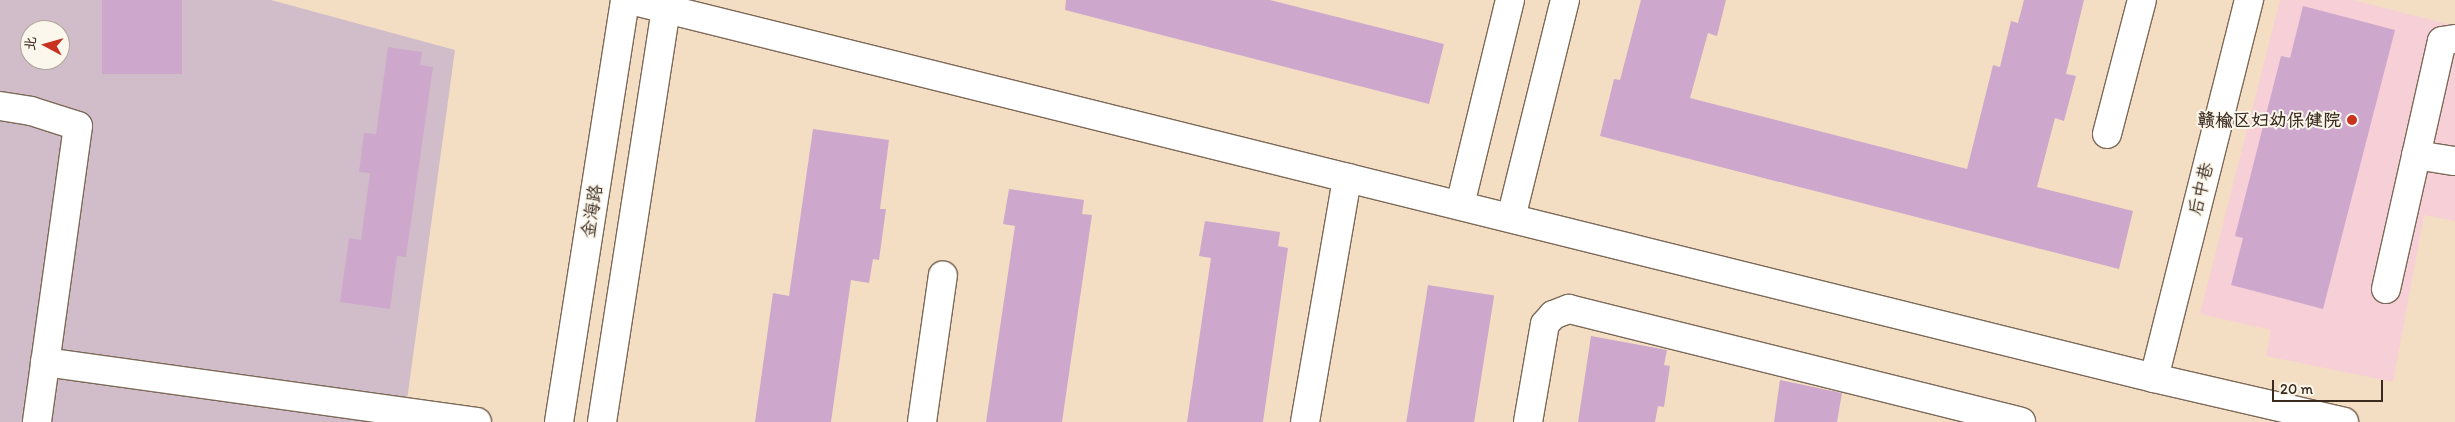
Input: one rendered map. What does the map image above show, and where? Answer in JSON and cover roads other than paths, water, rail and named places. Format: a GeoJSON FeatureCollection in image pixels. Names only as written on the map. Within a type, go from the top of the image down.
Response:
{"type":"FeatureCollection","features":[{"type":"Feature","properties":{"kind":"street","name":"金海路"},"geometry":{"type":"LineString","coordinates":[[559,422],[625,0]]}},
{"type":"Feature","properties":{"kind":"street"},"geometry":{"type":"LineString","coordinates":[[630,0],[667,5],[1347,178],[2154,378],[2344,422]]}},
{"type":"Feature","properties":{"kind":"street"},"geometry":{"type":"LineString","coordinates":[[1460,205],[1510,0]]}},
{"type":"Feature","properties":{"kind":"street"},"geometry":{"type":"LineString","coordinates":[[1512,218],[1565,0]]}},
{"type":"Feature","properties":{"kind":"street"},"geometry":{"type":"LineString","coordinates":[[2107,134],[2142,0]]}},
{"type":"Feature","properties":{"kind":"street","name":"后中巷"},"geometry":{"type":"LineString","coordinates":[[2154,378],[2249,0]]}},
{"type":"Feature","properties":{"kind":"street"},"geometry":{"type":"LineString","coordinates":[[602,422],[667,5]]}},
{"type":"Feature","properties":{"kind":"street"},"geometry":{"type":"LineString","coordinates":[[2386,289],[2442,41],[2455,39]]}},
{"type":"Feature","properties":{"kind":"street"},"geometry":{"type":"LineString","coordinates":[[0,106],[31,111],[78,126],[37,422]]}},
{"type":"Feature","properties":{"kind":"street"},"geometry":{"type":"LineString","coordinates":[[2416,155],[2455,161]]}},
{"type":"Feature","properties":{"kind":"street"},"geometry":{"type":"LineString","coordinates":[[1305,422],[1347,178]]}},
{"type":"Feature","properties":{"kind":"street"},"geometry":{"type":"LineString","coordinates":[[922,422],[943,275]]}},
{"type":"Feature","properties":{"kind":"street"},"geometry":{"type":"LineString","coordinates":[[1528,422],[1545,324],[1553,315],[1570,309],[2021,422]]}},
{"type":"Feature","properties":{"kind":"street"},"geometry":{"type":"LineString","coordinates":[[45,362],[477,422]]}},
{"type":"Feature","properties":{"kind":"place","name":"赣榆区妇幼保健院"},"geometry":{"type":"Point","coordinates":[2352,120]}}]}
